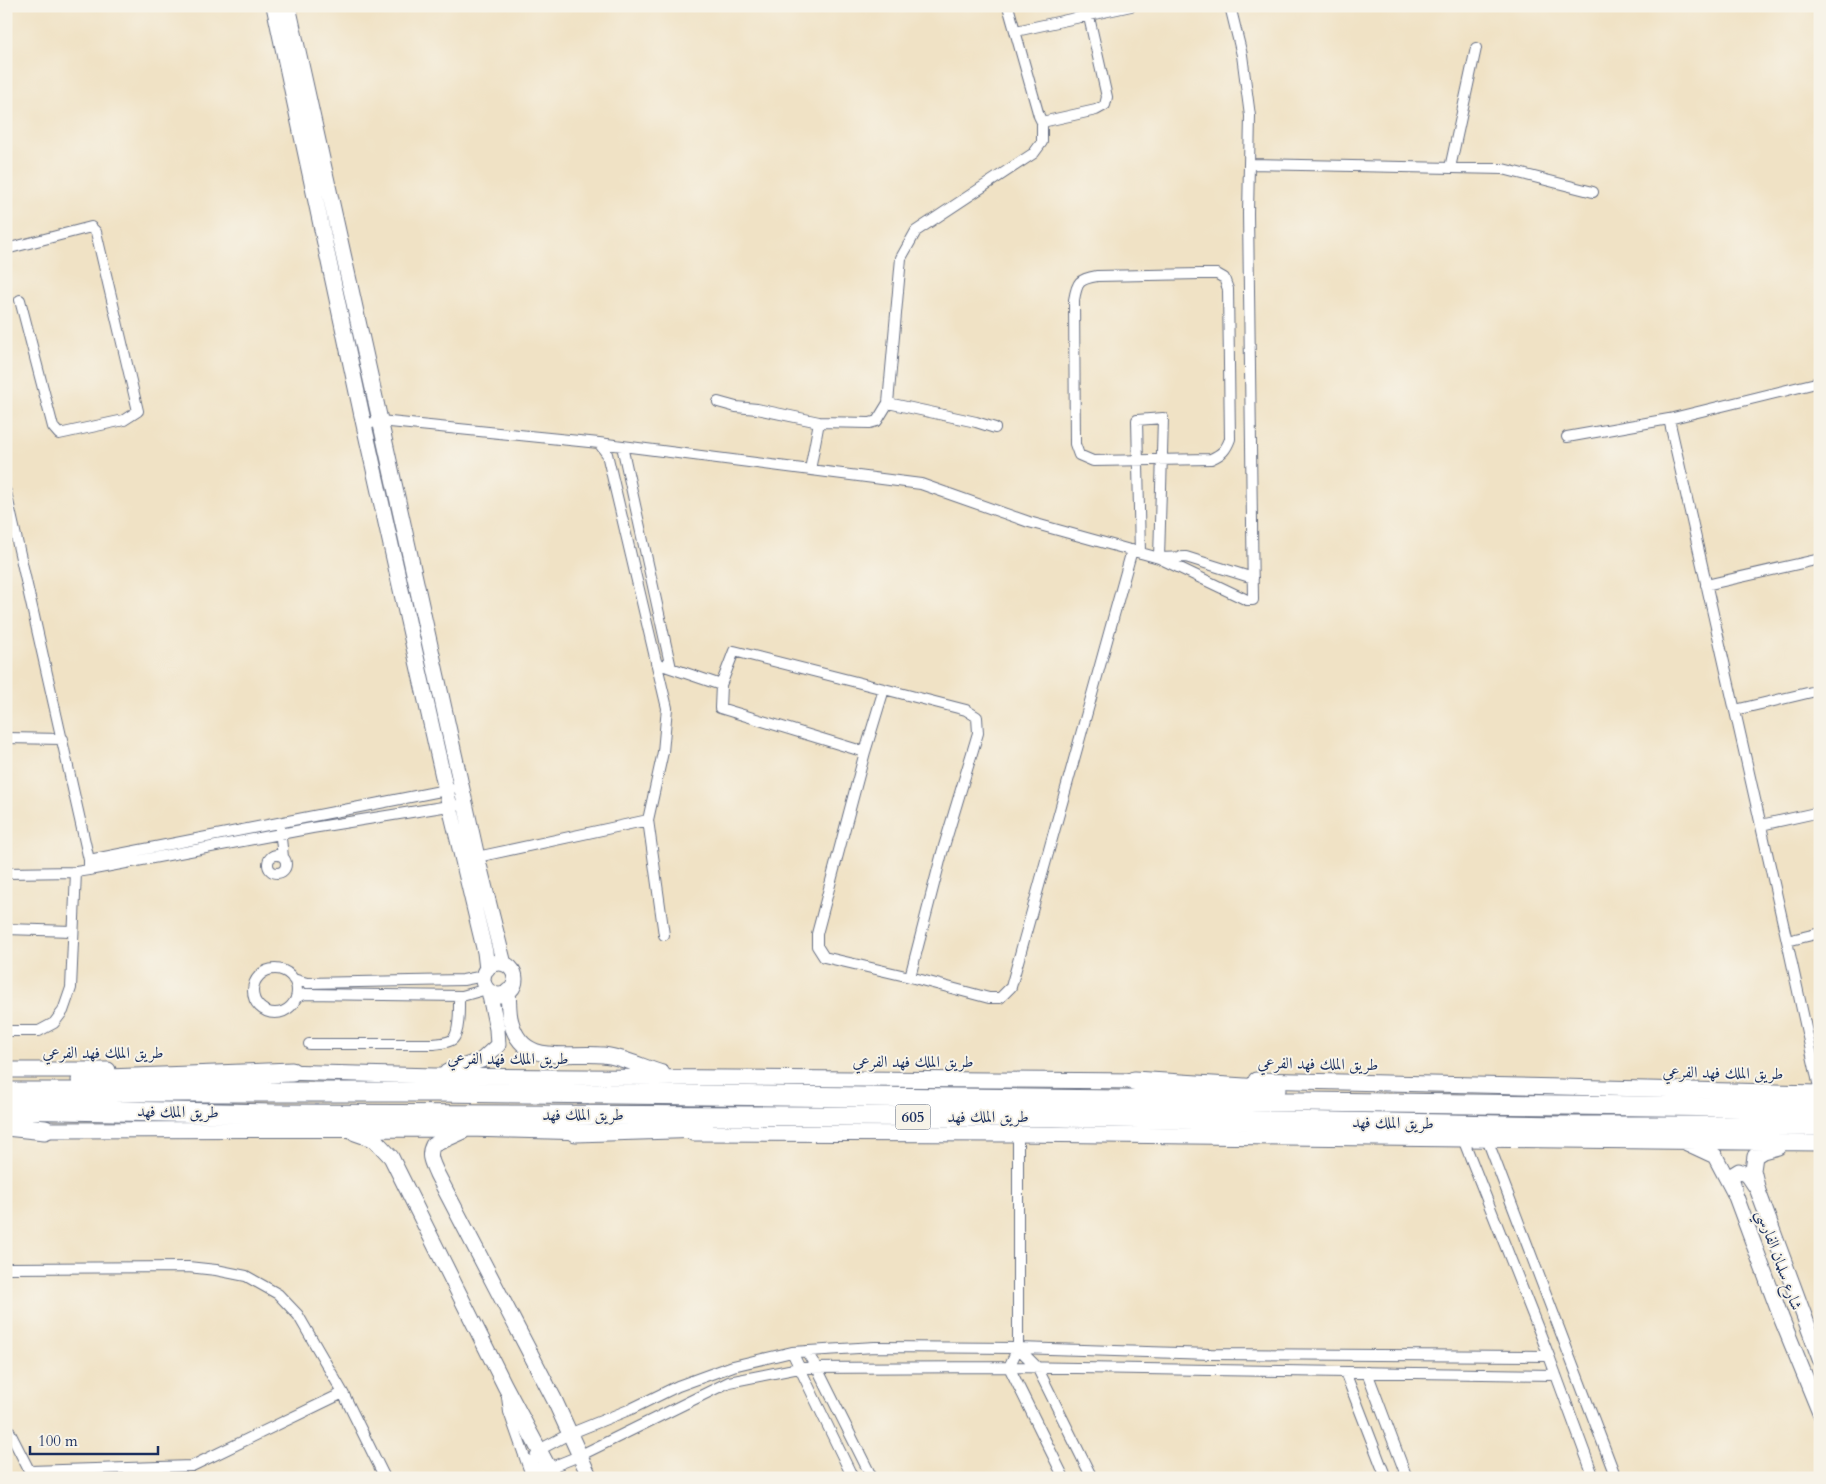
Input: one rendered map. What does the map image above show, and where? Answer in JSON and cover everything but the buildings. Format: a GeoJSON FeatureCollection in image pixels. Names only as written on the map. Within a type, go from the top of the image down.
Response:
{"type":"FeatureCollection","features":[{"type":"Feature","properties":{"kind":"highway"},"geometry":{"type":"LineString","coordinates":[[6,1082],[292,1072]]}},
{"type":"Feature","properties":{"kind":"highway"},"geometry":{"type":"LineString","coordinates":[[1134,1081],[1459,1103]]}},
{"type":"Feature","properties":{"kind":"highway","name":"طريق الملك فهد"},"geometry":{"type":"LineString","coordinates":[[6,1092],[436,1092],[1820,1108]]}},
{"type":"Feature","properties":{"kind":"highway","name":"طريق الملك فهد"},"geometry":{"type":"LineString","coordinates":[[6,1109],[274,1114],[949,1117],[1563,1126],[1820,1126]]}},
{"type":"Feature","properties":{"kind":"highway"},"geometry":{"type":"LineString","coordinates":[[576,1132],[949,1117]]}},
{"type":"Feature","properties":{"kind":"highway"},"geometry":{"type":"LineString","coordinates":[[6,1126],[45,1130]]}},
{"type":"Feature","properties":{"kind":"main road"},"geometry":{"type":"LineString","coordinates":[[274,6],[364,425],[446,790],[485,952],[487,981],[497,1030],[498,1045],[482,1060],[434,1076]]}},
{"type":"Feature","properties":{"kind":"main road"},"geometry":{"type":"LineString","coordinates":[[288,6],[477,857],[504,964]]}},
{"type":"Feature","properties":{"kind":"main road"},"geometry":{"type":"LineString","coordinates":[[496,963],[504,964],[512,969],[515,977],[513,986],[508,992],[498,994],[487,981],[496,963]]}},
{"type":"Feature","properties":{"kind":"main road"},"geometry":{"type":"LineString","coordinates":[[508,992],[510,1021],[517,1039],[528,1050],[540,1053],[604,1055],[620,1058],[678,1078]]}},
{"type":"Feature","properties":{"kind":"main road","name":"طريق الملك فهد الفرعي"},"geometry":{"type":"LineString","coordinates":[[6,1070],[292,1072],[434,1076],[1269,1081],[1820,1092]]}},
{"type":"Feature","properties":{"kind":"main road"},"geometry":{"type":"LineString","coordinates":[[468,1129],[433,1145],[430,1150],[430,1157],[554,1400],[590,1478]]}},
{"type":"Feature","properties":{"kind":"main road"},"geometry":{"type":"LineString","coordinates":[[6,1131],[468,1129],[576,1132],[1018,1134],[1463,1140],[1820,1142]]}},
{"type":"Feature","properties":{"kind":"main road"},"geometry":{"type":"LineString","coordinates":[[346,1130],[376,1140],[391,1157],[552,1473]]}},
{"type":"Feature","properties":{"kind":"main road","name":"شارع سلمان الفارسي"},"geometry":{"type":"LineString","coordinates":[[1681,1141],[1715,1156],[1735,1194],[1782,1320],[1820,1413]]}},
{"type":"Feature","properties":{"kind":"main road","name":"شارع سلمان الفارسي"},"geometry":{"type":"LineString","coordinates":[[1794,1143],[1763,1151],[1755,1156],[1752,1170],[1820,1360]]}},
{"type":"Feature","properties":{"kind":"main road"},"geometry":{"type":"LineString","coordinates":[[1735,1194],[1731,1176],[1739,1171],[1748,1175],[1758,1191]]}},
{"type":"Feature","properties":{"kind":"street"},"geometry":{"type":"LineString","coordinates":[[718,402],[819,422],[870,423],[877,421],[888,403],[901,258],[916,231],[1034,153],[1042,142],[1042,122],[1038,116],[1008,6]]}},
{"type":"Feature","properties":{"kind":"street"},"geometry":{"type":"LineString","coordinates":[[1016,31],[1131,6]]}},
{"type":"Feature","properties":{"kind":"street"},"geometry":{"type":"LineString","coordinates":[[364,425],[380,421],[599,443],[921,484],[1029,522],[1159,558],[1247,600],[1253,600],[1248,213],[1250,116],[1242,55],[1230,6]]}},
{"type":"Feature","properties":{"kind":"street"},"geometry":{"type":"LineString","coordinates":[[1042,122],[1096,110],[1106,105],[1107,97],[1089,16]]}},
{"type":"Feature","properties":{"kind":"street"},"geometry":{"type":"LineString","coordinates":[[1450,168],[1476,48]]}},
{"type":"Feature","properties":{"kind":"street"},"geometry":{"type":"LineString","coordinates":[[1249,164],[1503,169],[1593,192]]}},
{"type":"Feature","properties":{"kind":"street"},"geometry":{"type":"LineString","coordinates":[[6,250],[91,227],[96,232],[138,411],[124,420],[59,434],[52,427],[41,375],[20,300]]}},
{"type":"Feature","properties":{"kind":"street"},"geometry":{"type":"LineString","coordinates":[[1217,274],[1224,278],[1228,289],[1230,439],[1226,449],[1220,455],[1211,459],[1162,460],[1093,461],[1079,454],[1075,444],[1074,300],[1077,285],[1084,278],[1097,276],[1217,274]]}},
{"type":"Feature","properties":{"kind":"street"},"geometry":{"type":"LineString","coordinates":[[1566,437],[1669,419],[1820,382]]}},
{"type":"Feature","properties":{"kind":"street"},"geometry":{"type":"LineString","coordinates":[[888,403],[976,422],[995,428]]}},
{"type":"Feature","properties":{"kind":"street"},"geometry":{"type":"LineString","coordinates":[[884,689],[816,934],[817,946],[824,957],[989,998],[1000,998],[1011,986],[1136,552],[1137,420],[1163,418],[1159,558]]}},
{"type":"Feature","properties":{"kind":"street"},"geometry":{"type":"LineString","coordinates":[[1669,419],[1820,1092]]}},
{"type":"Feature","properties":{"kind":"street"},"geometry":{"type":"LineString","coordinates":[[810,470],[819,422]]}},
{"type":"Feature","properties":{"kind":"street"},"geometry":{"type":"LineString","coordinates":[[599,443],[607,454],[667,708],[663,752],[648,820],[664,935]]}},
{"type":"Feature","properties":{"kind":"street"},"geometry":{"type":"LineString","coordinates":[[622,446],[671,668]]}},
{"type":"Feature","properties":{"kind":"street"},"geometry":{"type":"LineString","coordinates":[[6,492],[89,865]]}},
{"type":"Feature","properties":{"kind":"street"},"geometry":{"type":"LineString","coordinates":[[1159,558],[1186,557],[1252,578]]}},
{"type":"Feature","properties":{"kind":"street"},"geometry":{"type":"LineString","coordinates":[[1706,585],[1820,559]]}},
{"type":"Feature","properties":{"kind":"street"},"geometry":{"type":"LineString","coordinates":[[865,752],[720,708],[720,684],[734,651],[966,710],[977,717],[978,733],[942,853],[910,977]]}},
{"type":"Feature","properties":{"kind":"street"},"geometry":{"type":"LineString","coordinates":[[656,663],[720,684]]}},
{"type":"Feature","properties":{"kind":"street"},"geometry":{"type":"LineString","coordinates":[[1735,710],[1820,690]]}},
{"type":"Feature","properties":{"kind":"street"},"geometry":{"type":"LineString","coordinates":[[6,738],[62,739]]}},
{"type":"Feature","properties":{"kind":"street"},"geometry":{"type":"LineString","coordinates":[[6,873],[76,872],[89,865],[279,822],[462,786]]}},
{"type":"Feature","properties":{"kind":"street"},"geometry":{"type":"LineString","coordinates":[[89,865],[465,803]]}},
{"type":"Feature","properties":{"kind":"street"},"geometry":{"type":"LineString","coordinates":[[1761,825],[1820,812]]}},
{"type":"Feature","properties":{"kind":"street"},"geometry":{"type":"LineString","coordinates":[[477,857],[648,820]]}},
{"type":"Feature","properties":{"kind":"street"},"geometry":{"type":"LineString","coordinates":[[267,825],[275,835],[286,863],[285,869],[277,874],[268,867],[268,862],[271,857],[275,835],[279,822]]}},
{"type":"Feature","properties":{"kind":"street"},"geometry":{"type":"LineString","coordinates":[[271,857],[277,855],[283,857]]}},
{"type":"Feature","properties":{"kind":"street"},"geometry":{"type":"LineString","coordinates":[[6,1030],[39,1031],[54,1023],[63,1011],[71,988],[76,872]]}},
{"type":"Feature","properties":{"kind":"street"},"geometry":{"type":"LineString","coordinates":[[6,929],[72,931]]}},
{"type":"Feature","properties":{"kind":"street"},"geometry":{"type":"LineString","coordinates":[[1787,942],[1820,933]]}},
{"type":"Feature","properties":{"kind":"street"},"geometry":{"type":"LineString","coordinates":[[267,970],[283,970],[293,979],[297,986],[292,1006],[278,1013],[262,1010],[253,997],[255,981],[267,970]]}},
{"type":"Feature","properties":{"kind":"street"},"geometry":{"type":"LineString","coordinates":[[293,979],[307,983],[487,981]]}},
{"type":"Feature","properties":{"kind":"street"},"geometry":{"type":"LineString","coordinates":[[423,981],[423,996]]}},
{"type":"Feature","properties":{"kind":"street"},"geometry":{"type":"LineString","coordinates":[[296,996],[305,994],[456,996],[487,981]]}},
{"type":"Feature","properties":{"kind":"street"},"geometry":{"type":"LineString","coordinates":[[357,995],[358,982]]}},
{"type":"Feature","properties":{"kind":"street"},"geometry":{"type":"LineString","coordinates":[[309,1044],[434,1044],[452,1041],[456,1035],[457,1026],[453,1020],[456,996]]}},
{"type":"Feature","properties":{"kind":"street"},"geometry":{"type":"LineString","coordinates":[[1009,1367],[1018,1348],[1018,1134]]}},
{"type":"Feature","properties":{"kind":"street"},"geometry":{"type":"LineString","coordinates":[[1487,1139],[1616,1478]]}},
{"type":"Feature","properties":{"kind":"street"},"geometry":{"type":"LineString","coordinates":[[1463,1140],[1549,1356],[1594,1478]]}},
{"type":"Feature","properties":{"kind":"street"},"geometry":{"type":"LineString","coordinates":[[6,1268],[188,1267],[246,1276],[278,1294],[298,1315],[343,1393],[385,1478]]}},
{"type":"Feature","properties":{"kind":"street"},"geometry":{"type":"LineString","coordinates":[[531,1473],[539,1450],[569,1434],[631,1409],[678,1386],[733,1366],[792,1352],[875,1347],[1018,1348],[1211,1354],[1549,1356]]}},
{"type":"Feature","properties":{"kind":"street"},"geometry":{"type":"LineString","coordinates":[[1018,1348],[1037,1367],[1092,1478]]}},
{"type":"Feature","properties":{"kind":"street"},"geometry":{"type":"LineString","coordinates":[[806,1351],[817,1368],[872,1478]]}},
{"type":"Feature","properties":{"kind":"street"},"geometry":{"type":"LineString","coordinates":[[792,1352],[798,1368],[853,1478]]}},
{"type":"Feature","properties":{"kind":"street"},"geometry":{"type":"LineString","coordinates":[[1009,1367],[1064,1478]]}},
{"type":"Feature","properties":{"kind":"street"},"geometry":{"type":"LineString","coordinates":[[531,1473],[552,1473],[579,1456],[729,1382],[798,1368],[1037,1367],[1556,1375]]}},
{"type":"Feature","properties":{"kind":"street"},"geometry":{"type":"LineString","coordinates":[[1345,1372],[1386,1478]]}},
{"type":"Feature","properties":{"kind":"street"},"geometry":{"type":"LineString","coordinates":[[1367,1372],[1407,1478]]}},
{"type":"Feature","properties":{"kind":"street"},"geometry":{"type":"LineString","coordinates":[[506,1386],[509,1412],[531,1473]]}},
{"type":"Feature","properties":{"kind":"street"},"geometry":{"type":"LineString","coordinates":[[6,1425],[31,1475],[134,1473],[192,1466],[343,1393]]}}]}
